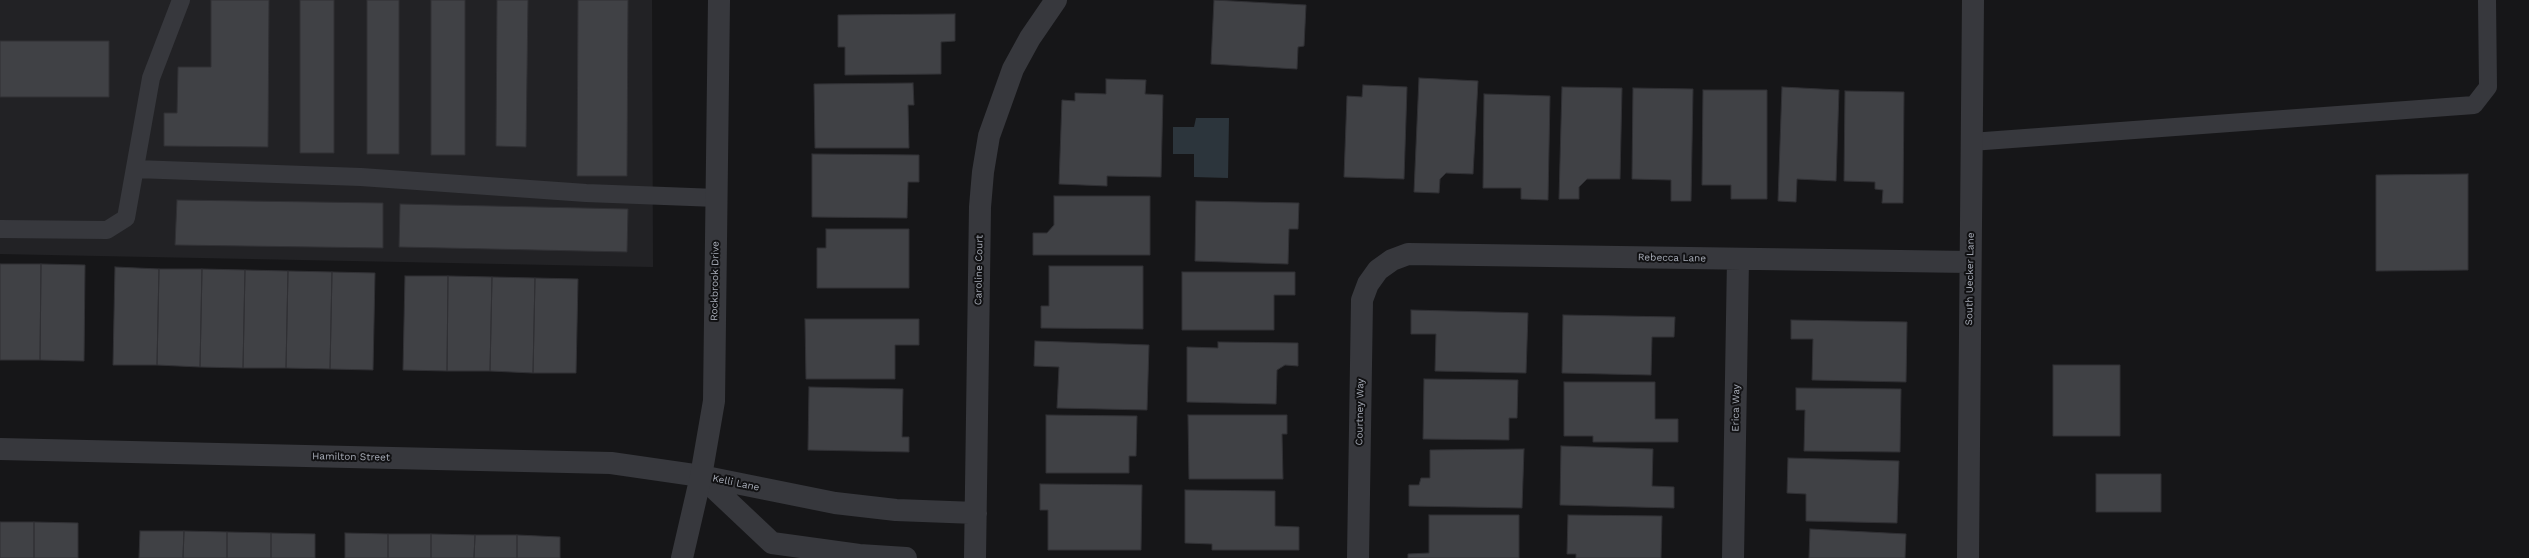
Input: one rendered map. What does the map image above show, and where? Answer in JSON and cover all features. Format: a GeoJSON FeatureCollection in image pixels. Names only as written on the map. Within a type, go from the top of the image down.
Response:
{"type":"FeatureCollection","features":[{"type":"Feature","properties":{"kind":"street","name":"Rockbrook Drive"},"geometry":{"type":"LineString","coordinates":[[682,558],[702,476],[714,401],[719,0]]}},
{"type":"Feature","properties":{"kind":"street","name":"Caroline Court"},"geometry":{"type":"LineString","coordinates":[[975,558],[980,207],[983,172],[989,136],[1013,69],[1030,38],[1056,0]]}},
{"type":"Feature","properties":{"kind":"street","name":"South Uecker Lane"},"geometry":{"type":"LineString","coordinates":[[1968,558],[1973,0]]}},
{"type":"Feature","properties":{"kind":"street","name":"Rebecca Lane"},"geometry":{"type":"LineString","coordinates":[[1378,270],[1392,260],[1408,254],[1970,262]]}},
{"type":"Feature","properties":{"kind":"street","name":"Erica Way"},"geometry":{"type":"LineString","coordinates":[[1733,558],[1738,259]]}},
{"type":"Feature","properties":{"kind":"street","name":"Courtney Way"},"geometry":{"type":"LineString","coordinates":[[1358,558],[1362,300],[1368,284],[1378,270]]}},
{"type":"Feature","properties":{"kind":"street","name":"Hamilton Street"},"geometry":{"type":"LineString","coordinates":[[0,449],[611,463],[702,476]]}},
{"type":"Feature","properties":{"kind":"street","name":"Kelli Lane"},"geometry":{"type":"LineString","coordinates":[[702,476],[835,503],[896,510],[976,513]]}},
{"type":"Feature","properties":{"kind":"street","name":"Kelli Lane"},"geometry":{"type":"LineString","coordinates":[[702,476],[772,543],[859,555],[906,558]]}},
{"type":"Feature","properties":{"kind":"lane"},"geometry":{"type":"LineString","coordinates":[[0,229],[107,230],[126,218],[151,78],[181,0]]}},
{"type":"Feature","properties":{"kind":"lane"},"geometry":{"type":"LineString","coordinates":[[1971,142],[2474,104],[2488,87],[2487,0]]}},
{"type":"Feature","properties":{"kind":"lane"},"geometry":{"type":"LineString","coordinates":[[135,169],[361,177],[586,192],[717,198]]}},
{"type":"Feature","properties":{"kind":"shaded area"},"geometry":{"type":"Polygon","coordinates":[[[0,0],[652,0],[653,267],[0,254],[0,0]]]}},
{"type":"Feature","properties":{"kind":"shaded area"},"geometry":{"type":"Polygon","coordinates":[[[1196,118],[1229,118],[1228,178],[1194,177],[1194,154],[1173,154],[1173,127],[1194,127],[1196,118]]]}},
{"type":"Feature","properties":{"kind":"building"},"geometry":{"type":"Polygon","coordinates":[[[211,0],[269,0],[268,147],[164,146],[164,113],[177,113],[178,67],[211,67],[211,0]]]}},
{"type":"Feature","properties":{"kind":"building"},"geometry":{"type":"Polygon","coordinates":[[[300,0],[334,0],[334,153],[300,153],[300,0]]]}},
{"type":"Feature","properties":{"kind":"building"},"geometry":{"type":"Polygon","coordinates":[[[367,0],[399,0],[399,154],[367,154],[367,0]]]}},
{"type":"Feature","properties":{"kind":"building"},"geometry":{"type":"Polygon","coordinates":[[[431,0],[465,0],[465,155],[431,155],[431,0]]]}},
{"type":"Feature","properties":{"kind":"building"},"geometry":{"type":"Polygon","coordinates":[[[497,0],[528,0],[526,147],[496,146],[497,0]]]}},
{"type":"Feature","properties":{"kind":"building"},"geometry":{"type":"Polygon","coordinates":[[[578,0],[628,0],[627,176],[577,176],[578,0]]]}},
{"type":"Feature","properties":{"kind":"building"},"geometry":{"type":"Polygon","coordinates":[[[1214,0],[1306,5],[1304,46],[1298,47],[1297,69],[1211,64],[1214,0]]]}},
{"type":"Feature","properties":{"kind":"building"},"geometry":{"type":"Polygon","coordinates":[[[955,14],[955,41],[941,42],[941,74],[845,75],[845,47],[838,47],[838,15],[955,14]]]}},
{"type":"Feature","properties":{"kind":"building"},"geometry":{"type":"Polygon","coordinates":[[[0,41],[109,41],[109,97],[0,97],[0,41]]]}},
{"type":"Feature","properties":{"kind":"building"},"geometry":{"type":"Polygon","coordinates":[[[1419,78],[1478,81],[1473,174],[1446,173],[1440,179],[1439,193],[1414,192],[1419,78]]]}},
{"type":"Feature","properties":{"kind":"building"},"geometry":{"type":"Polygon","coordinates":[[[1106,79],[1146,80],[1145,94],[1163,95],[1161,177],[1107,176],[1107,186],[1059,184],[1062,100],[1075,101],[1075,93],[1106,94],[1106,79]]]}},
{"type":"Feature","properties":{"kind":"building"},"geometry":{"type":"Polygon","coordinates":[[[913,83],[914,105],[908,105],[909,148],[815,148],[814,84],[913,83]]]}},
{"type":"Feature","properties":{"kind":"building"},"geometry":{"type":"Polygon","coordinates":[[[1363,85],[1407,87],[1404,179],[1344,177],[1347,96],[1362,97],[1363,85]]]}},
{"type":"Feature","properties":{"kind":"building"},"geometry":{"type":"Polygon","coordinates":[[[1562,87],[1622,88],[1620,179],[1587,179],[1579,187],[1579,199],[1559,199],[1562,87]]]}},
{"type":"Feature","properties":{"kind":"building"},"geometry":{"type":"Polygon","coordinates":[[[1782,87],[1839,90],[1836,181],[1797,179],[1796,202],[1778,201],[1782,87]]]}},
{"type":"Feature","properties":{"kind":"building"},"geometry":{"type":"Polygon","coordinates":[[[1633,88],[1693,89],[1691,201],[1671,201],[1671,180],[1632,179],[1633,88]]]}},
{"type":"Feature","properties":{"kind":"building"},"geometry":{"type":"Polygon","coordinates":[[[1703,90],[1767,90],[1767,199],[1731,199],[1731,185],[1702,185],[1703,90]]]}},
{"type":"Feature","properties":{"kind":"building"},"geometry":{"type":"Polygon","coordinates":[[[1845,91],[1904,92],[1903,203],[1882,203],[1883,190],[1875,189],[1875,182],[1844,181],[1845,91]]]}},
{"type":"Feature","properties":{"kind":"building"},"geometry":{"type":"Polygon","coordinates":[[[1484,94],[1550,96],[1548,200],[1521,199],[1521,188],[1483,188],[1484,94]]]}},
{"type":"Feature","properties":{"kind":"building"},"geometry":{"type":"Polygon","coordinates":[[[812,154],[919,155],[919,182],[908,182],[907,218],[812,217],[812,154]]]}},
{"type":"Feature","properties":{"kind":"building"},"geometry":{"type":"Polygon","coordinates":[[[2468,174],[2468,270],[2376,271],[2376,175],[2468,174]]]}},
{"type":"Feature","properties":{"kind":"building"},"geometry":{"type":"Polygon","coordinates":[[[1054,196],[1150,196],[1150,255],[1033,255],[1033,233],[1047,233],[1054,225],[1054,196]]]}},
{"type":"Feature","properties":{"kind":"building"},"geometry":{"type":"Polygon","coordinates":[[[177,200],[383,203],[383,248],[175,245],[177,200]]]}},
{"type":"Feature","properties":{"kind":"building"},"geometry":{"type":"Polygon","coordinates":[[[1196,201],[1299,203],[1298,229],[1289,229],[1288,264],[1195,261],[1196,201]]]}},
{"type":"Feature","properties":{"kind":"building"},"geometry":{"type":"Polygon","coordinates":[[[400,204],[628,209],[627,252],[399,247],[400,204]]]}},
{"type":"Feature","properties":{"kind":"building"},"geometry":{"type":"Polygon","coordinates":[[[826,229],[909,229],[909,288],[817,288],[817,248],[826,248],[826,229]]]}},
{"type":"Feature","properties":{"kind":"building"},"geometry":{"type":"Polygon","coordinates":[[[0,264],[41,264],[40,360],[0,360],[0,264]]]}},
{"type":"Feature","properties":{"kind":"building"},"geometry":{"type":"Polygon","coordinates":[[[41,264],[85,265],[84,361],[40,360],[41,264]]]}},
{"type":"Feature","properties":{"kind":"building"},"geometry":{"type":"Polygon","coordinates":[[[1049,266],[1143,266],[1143,329],[1041,328],[1041,306],[1049,306],[1049,266]]]}},
{"type":"Feature","properties":{"kind":"building"},"geometry":{"type":"Polygon","coordinates":[[[115,267],[159,269],[157,365],[113,365],[115,267]]]}},
{"type":"Feature","properties":{"kind":"building"},"geometry":{"type":"Polygon","coordinates":[[[159,269],[202,269],[200,367],[157,365],[159,269]]]}},
{"type":"Feature","properties":{"kind":"building"},"geometry":{"type":"Polygon","coordinates":[[[202,269],[245,270],[243,368],[200,367],[202,269]]]}},
{"type":"Feature","properties":{"kind":"building"},"geometry":{"type":"Polygon","coordinates":[[[245,270],[288,271],[286,368],[243,368],[245,270]]]}},
{"type":"Feature","properties":{"kind":"building"},"geometry":{"type":"Polygon","coordinates":[[[288,271],[332,272],[330,369],[286,368],[288,271]]]}},
{"type":"Feature","properties":{"kind":"building"},"geometry":{"type":"Polygon","coordinates":[[[332,272],[375,273],[373,370],[330,369],[332,272]]]}},
{"type":"Feature","properties":{"kind":"building"},"geometry":{"type":"Polygon","coordinates":[[[1182,272],[1295,272],[1295,295],[1274,295],[1274,330],[1182,330],[1182,272]]]}},
{"type":"Feature","properties":{"kind":"building"},"geometry":{"type":"Polygon","coordinates":[[[405,276],[448,276],[447,371],[403,370],[405,276]]]}},
{"type":"Feature","properties":{"kind":"building"},"geometry":{"type":"Polygon","coordinates":[[[448,276],[492,277],[490,371],[447,371],[448,276]]]}},
{"type":"Feature","properties":{"kind":"building"},"geometry":{"type":"Polygon","coordinates":[[[492,277],[535,278],[533,373],[490,371],[492,277]]]}},
{"type":"Feature","properties":{"kind":"building"},"geometry":{"type":"Polygon","coordinates":[[[535,278],[578,279],[576,373],[533,373],[535,278]]]}},
{"type":"Feature","properties":{"kind":"building"},"geometry":{"type":"Polygon","coordinates":[[[1411,310],[1528,313],[1526,373],[1435,371],[1436,334],[1411,334],[1411,310]]]}},
{"type":"Feature","properties":{"kind":"building"},"geometry":{"type":"Polygon","coordinates":[[[1563,315],[1675,317],[1674,337],[1652,337],[1651,375],[1562,373],[1563,315]]]}},
{"type":"Feature","properties":{"kind":"building"},"geometry":{"type":"Polygon","coordinates":[[[805,319],[919,319],[919,345],[895,345],[895,379],[806,379],[805,319]]]}},
{"type":"Feature","properties":{"kind":"building"},"geometry":{"type":"Polygon","coordinates":[[[1791,320],[1907,322],[1906,382],[1812,380],[1813,339],[1791,339],[1791,320]]]}},
{"type":"Feature","properties":{"kind":"building"},"geometry":{"type":"Polygon","coordinates":[[[1035,341],[1149,345],[1147,410],[1057,408],[1059,367],[1034,366],[1035,341]]]}},
{"type":"Feature","properties":{"kind":"building"},"geometry":{"type":"Polygon","coordinates":[[[1218,342],[1298,343],[1298,366],[1285,365],[1277,370],[1276,404],[1187,402],[1187,347],[1218,348],[1218,342]]]}},
{"type":"Feature","properties":{"kind":"building"},"geometry":{"type":"Polygon","coordinates":[[[2053,365],[2120,365],[2120,436],[2053,436],[2053,365]]]}},
{"type":"Feature","properties":{"kind":"building"},"geometry":{"type":"Polygon","coordinates":[[[1424,379],[1518,380],[1517,418],[1509,418],[1509,440],[1423,439],[1424,379]]]}},
{"type":"Feature","properties":{"kind":"building"},"geometry":{"type":"Polygon","coordinates":[[[1564,382],[1655,382],[1655,419],[1678,419],[1678,442],[1593,442],[1593,436],[1564,436],[1564,382]]]}},
{"type":"Feature","properties":{"kind":"building"},"geometry":{"type":"Polygon","coordinates":[[[809,387],[903,389],[902,437],[909,437],[909,452],[808,450],[809,387]]]}},
{"type":"Feature","properties":{"kind":"building"},"geometry":{"type":"Polygon","coordinates":[[[1796,388],[1901,389],[1900,452],[1804,451],[1805,410],[1796,410],[1796,388]]]}},
{"type":"Feature","properties":{"kind":"building"},"geometry":{"type":"Polygon","coordinates":[[[1046,415],[1137,416],[1136,456],[1129,456],[1129,473],[1046,473],[1046,415]]]}},
{"type":"Feature","properties":{"kind":"building"},"geometry":{"type":"Polygon","coordinates":[[[1188,415],[1287,415],[1287,434],[1282,434],[1283,479],[1189,479],[1188,415]]]}},
{"type":"Feature","properties":{"kind":"building"},"geometry":{"type":"Polygon","coordinates":[[[1561,446],[1653,449],[1652,486],[1674,487],[1674,508],[1560,505],[1561,446]]]}},
{"type":"Feature","properties":{"kind":"building"},"geometry":{"type":"Polygon","coordinates":[[[1524,449],[1522,508],[1409,506],[1409,485],[1419,485],[1421,478],[1430,478],[1430,450],[1524,449]]]}},
{"type":"Feature","properties":{"kind":"building"},"geometry":{"type":"Polygon","coordinates":[[[1788,458],[1899,461],[1897,523],[1806,521],[1806,494],[1787,493],[1788,458]]]}},
{"type":"Feature","properties":{"kind":"building"},"geometry":{"type":"Polygon","coordinates":[[[2096,474],[2161,474],[2161,512],[2096,512],[2096,474]]]}},
{"type":"Feature","properties":{"kind":"building"},"geometry":{"type":"Polygon","coordinates":[[[1040,484],[1142,485],[1141,550],[1048,550],[1048,510],[1040,510],[1040,484]]]}},
{"type":"Feature","properties":{"kind":"building"},"geometry":{"type":"Polygon","coordinates":[[[1185,490],[1275,491],[1275,526],[1299,527],[1299,550],[1212,550],[1212,544],[1185,543],[1185,490]]]}},
{"type":"Feature","properties":{"kind":"building"},"geometry":{"type":"Polygon","coordinates":[[[1429,515],[1519,515],[1519,558],[1408,558],[1408,554],[1429,553],[1429,515]]]}},
{"type":"Feature","properties":{"kind":"building"},"geometry":{"type":"Polygon","coordinates":[[[1568,515],[1662,516],[1661,558],[1576,558],[1576,554],[1567,554],[1568,515]]]}},
{"type":"Feature","properties":{"kind":"building"},"geometry":{"type":"Polygon","coordinates":[[[0,522],[34,522],[34,558],[0,558],[0,522]]]}},
{"type":"Feature","properties":{"kind":"building"},"geometry":{"type":"Polygon","coordinates":[[[34,522],[78,523],[78,558],[34,558],[34,522]]]}},
{"type":"Feature","properties":{"kind":"building"},"geometry":{"type":"Polygon","coordinates":[[[1810,529],[1906,534],[1905,558],[1809,558],[1810,529]]]}},
{"type":"Feature","properties":{"kind":"building"},"geometry":{"type":"Polygon","coordinates":[[[140,531],[184,531],[183,558],[139,558],[140,531]]]}},
{"type":"Feature","properties":{"kind":"building"},"geometry":{"type":"Polygon","coordinates":[[[184,531],[227,532],[227,558],[183,558],[184,531]]]}},
{"type":"Feature","properties":{"kind":"building"},"geometry":{"type":"Polygon","coordinates":[[[227,532],[271,533],[271,558],[227,558],[227,532]]]}},
{"type":"Feature","properties":{"kind":"building"},"geometry":{"type":"Polygon","coordinates":[[[271,533],[315,534],[315,558],[271,558],[271,533]]]}},
{"type":"Feature","properties":{"kind":"building"},"geometry":{"type":"Polygon","coordinates":[[[345,533],[388,534],[388,558],[345,558],[345,533]]]}},
{"type":"Feature","properties":{"kind":"building"},"geometry":{"type":"Polygon","coordinates":[[[388,534],[431,534],[431,558],[388,558],[388,534]]]}},
{"type":"Feature","properties":{"kind":"building"},"geometry":{"type":"Polygon","coordinates":[[[431,534],[475,535],[474,558],[431,558],[431,534]]]}},
{"type":"Feature","properties":{"kind":"building"},"geometry":{"type":"Polygon","coordinates":[[[475,535],[517,535],[517,558],[474,558],[475,535]]]}},
{"type":"Feature","properties":{"kind":"building"},"geometry":{"type":"Polygon","coordinates":[[[517,535],[560,537],[560,558],[517,558],[517,535]]]}}]}
